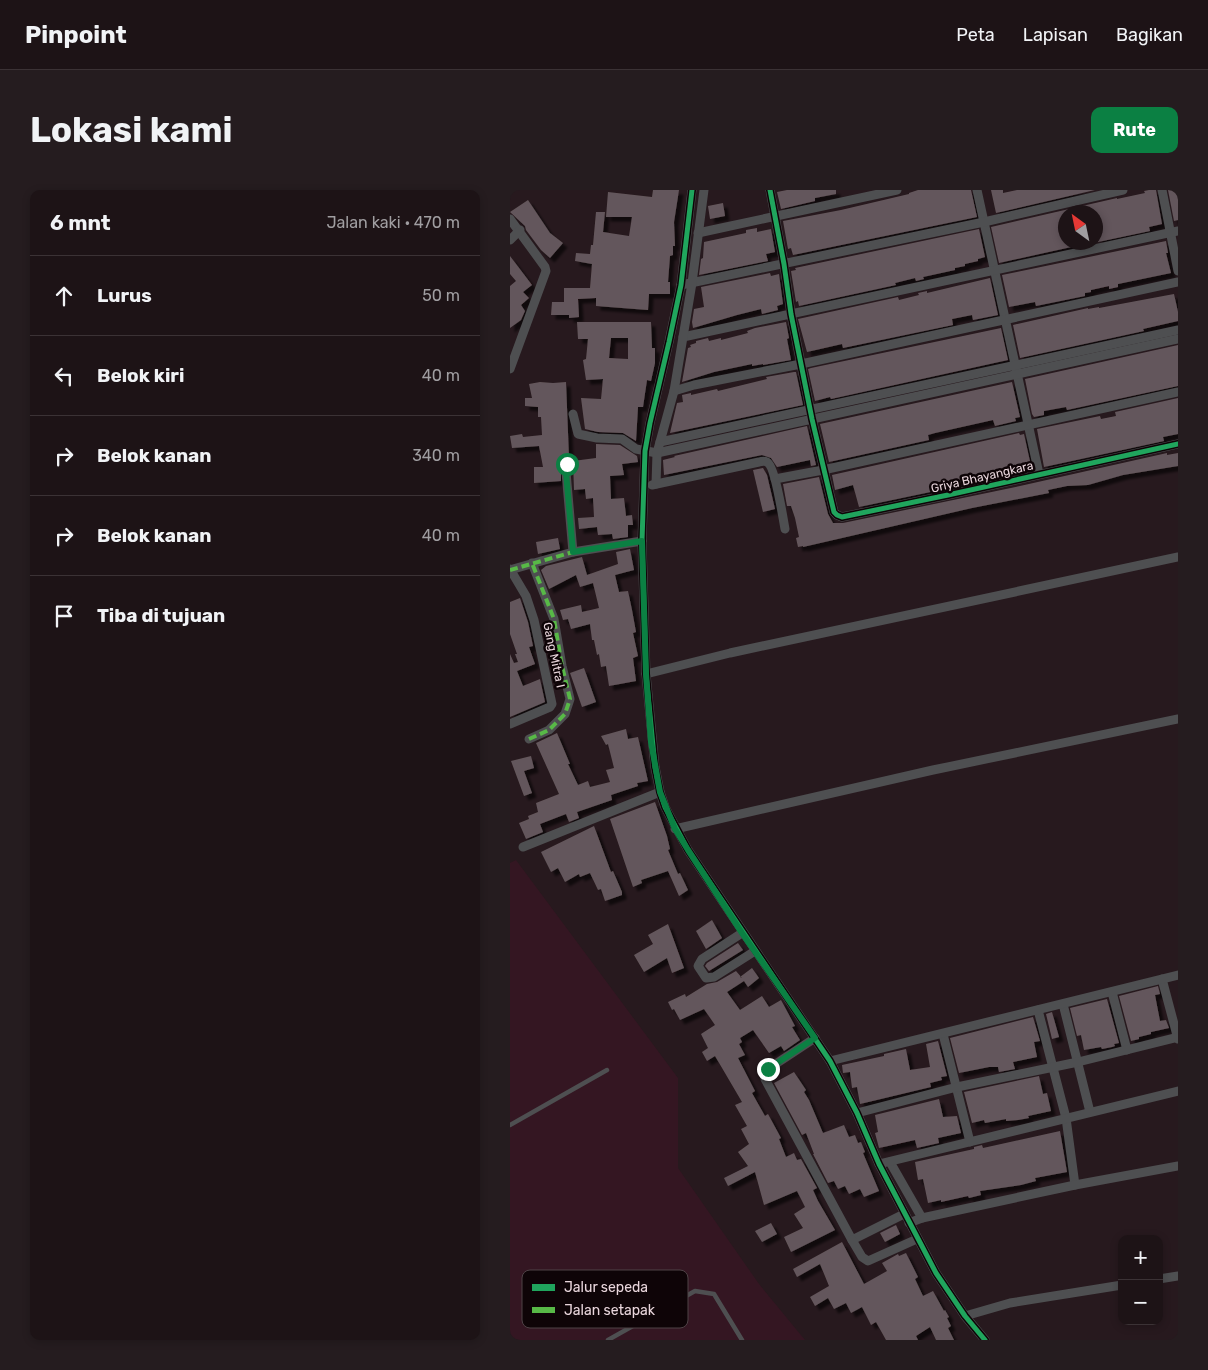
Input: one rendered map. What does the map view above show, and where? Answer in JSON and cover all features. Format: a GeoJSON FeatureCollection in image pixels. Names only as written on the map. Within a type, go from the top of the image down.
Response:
{"type":"FeatureCollection","features":[{"type":"Feature","properties":{"kind":"street"},"geometry":{"type":"LineString","coordinates":[[692,190],[681,285],[645,451],[642,541],[646,674],[651,742],[660,792],[675,829],[742,933],[830,1062],[857,1113],[879,1164],[917,1239],[936,1273],[965,1316],[985,1340]]}},
{"type":"Feature","properties":{"kind":"street"},"geometry":{"type":"LineString","coordinates":[[656,484],[657,453],[674,391],[692,283],[704,190]]}},
{"type":"Feature","properties":{"kind":"street","name":"Griya Bhayangkara"},"geometry":{"type":"LineString","coordinates":[[770,190],[776,215],[791,314],[811,413],[834,512],[837,515],[842,517],[948,495],[1178,444]]}},
{"type":"Feature","properties":{"kind":"street"},"geometry":{"type":"LineString","coordinates":[[698,233],[897,190]]}},
{"type":"Feature","properties":{"kind":"street"},"geometry":{"type":"LineString","coordinates":[[977,190],[1039,474]]}},
{"type":"Feature","properties":{"kind":"street"},"geometry":{"type":"LineString","coordinates":[[681,285],[984,222],[1123,190]]}},
{"type":"Feature","properties":{"kind":"street"},"geometry":{"type":"LineString","coordinates":[[1162,190],[1174,232],[1178,271]]}},
{"type":"Feature","properties":{"kind":"street"},"geometry":{"type":"LineString","coordinates":[[510,219],[545,266],[546,271],[510,369]]}},
{"type":"Feature","properties":{"kind":"street"},"geometry":{"type":"LineString","coordinates":[[510,240],[520,230]]}},
{"type":"Feature","properties":{"kind":"street"},"geometry":{"type":"LineString","coordinates":[[683,337],[1174,232]]}},
{"type":"Feature","properties":{"kind":"street"},"geometry":{"type":"LineString","coordinates":[[674,391],[694,385],[1005,321],[1178,282]]}},
{"type":"Feature","properties":{"kind":"street"},"geometry":{"type":"LineString","coordinates":[[1017,371],[1178,330]]}},
{"type":"Feature","properties":{"kind":"street"},"geometry":{"type":"LineString","coordinates":[[660,442],[1178,340]]}},
{"type":"Feature","properties":{"kind":"street"},"geometry":{"type":"LineString","coordinates":[[775,479],[824,470],[1178,392]]}},
{"type":"Feature","properties":{"kind":"street"},"geometry":{"type":"LineString","coordinates":[[574,414],[578,434],[597,438],[622,439],[636,449],[657,453],[811,413]]}},
{"type":"Feature","properties":{"kind":"street"},"geometry":{"type":"LineString","coordinates":[[644,486],[762,461],[770,464],[785,529]]}},
{"type":"Feature","properties":{"kind":"street"},"geometry":{"type":"LineString","coordinates":[[567,464],[566,472],[573,552]]}},
{"type":"Feature","properties":{"kind":"street"},"geometry":{"type":"LineString","coordinates":[[511,570],[573,552],[642,541]]}},
{"type":"Feature","properties":{"kind":"street"},"geometry":{"type":"LineString","coordinates":[[646,674],[857,626],[1178,557]]}},
{"type":"Feature","properties":{"kind":"street"},"geometry":{"type":"LineString","coordinates":[[529,740],[549,730],[564,714],[570,699],[554,619],[530,563]]}},
{"type":"Feature","properties":{"kind":"street","name":"Gang Mitra I"},"geometry":{"type":"LineString","coordinates":[[510,724],[550,707],[552,704],[534,620],[526,596],[511,570]]}},
{"type":"Feature","properties":{"kind":"street"},"geometry":{"type":"LineString","coordinates":[[675,829],[933,770],[1178,719]]}},
{"type":"Feature","properties":{"kind":"street"},"geometry":{"type":"LineString","coordinates":[[524,847],[660,792]]}},
{"type":"Feature","properties":{"kind":"street"},"geometry":{"type":"LineString","coordinates":[[742,933],[702,959],[698,966],[703,975],[706,978],[714,977],[755,951]]}},
{"type":"Feature","properties":{"kind":"street"},"geometry":{"type":"LineString","coordinates":[[830,1062],[1178,975]]}},
{"type":"Feature","properties":{"kind":"street"},"geometry":{"type":"LineString","coordinates":[[857,1113],[956,1087],[1078,1062],[1178,1038],[1162,979]]}},
{"type":"Feature","properties":{"kind":"street"},"geometry":{"type":"LineString","coordinates":[[1112,992],[1127,1050]]}},
{"type":"Feature","properties":{"kind":"street"},"geometry":{"type":"LineString","coordinates":[[1063,1004],[1090,1112]]}},
{"type":"Feature","properties":{"kind":"street"},"geometry":{"type":"LineString","coordinates":[[1038,1010],[1066,1118],[1075,1185]]}},
{"type":"Feature","properties":{"kind":"street"},"geometry":{"type":"LineString","coordinates":[[943,1034],[970,1142]]}},
{"type":"Feature","properties":{"kind":"street"},"geometry":{"type":"LineString","coordinates":[[815,1038],[768,1069],[764,1075],[862,1257],[868,1261],[917,1239]]}},
{"type":"Feature","properties":{"kind":"street"},"geometry":{"type":"LineString","coordinates":[[879,1164],[1178,1091]]}},
{"type":"Feature","properties":{"kind":"street"},"geometry":{"type":"LineString","coordinates":[[890,1162],[922,1218]]}},
{"type":"Feature","properties":{"kind":"street"},"geometry":{"type":"LineString","coordinates":[[909,1223],[922,1218],[1075,1185],[1178,1166]]}},
{"type":"Feature","properties":{"kind":"street"},"geometry":{"type":"LineString","coordinates":[[852,1240],[904,1214]]}},
{"type":"Feature","properties":{"kind":"street"},"geometry":{"type":"LineString","coordinates":[[1163,1278],[1178,1276]]}},
{"type":"Feature","properties":{"kind":"street"},"geometry":{"type":"LineString","coordinates":[[965,1316],[1010,1304],[1118,1286]]}},
{"type":"Feature","properties":{"kind":"lane"},"geometry":{"type":"LineString","coordinates":[[510,1124],[607,1070]]}},
{"type":"Feature","properties":{"kind":"lane"},"geometry":{"type":"LineString","coordinates":[[688,1295],[695,1291],[714,1294],[742,1340]]}},
{"type":"Feature","properties":{"kind":"lane"},"geometry":{"type":"LineString","coordinates":[[608,1340],[629,1328]]}},
{"type":"Feature","properties":{"kind":"shaded area"},"geometry":{"type":"Polygon","coordinates":[[[516,860],[678,1078],[678,1168],[759,1284],[805,1340],[510,1340],[510,863],[516,860]]]}},
{"type":"Feature","properties":{"kind":"building"},"geometry":{"type":"Polygon","coordinates":[[[653,190],[679,190],[674,222],[675,246],[673,246],[673,255],[670,256],[668,282],[670,282],[670,294],[649,294],[648,310],[596,306],[596,298],[578,299],[579,317],[569,318],[569,315],[551,315],[552,302],[564,302],[564,288],[590,288],[592,264],[575,261],[576,253],[590,254],[591,245],[593,245],[596,212],[605,212],[603,232],[629,236],[632,217],[606,217],[608,192],[652,197],[653,190]]]}},
{"type":"Feature","properties":{"kind":"building"},"geometry":{"type":"Polygon","coordinates":[[[787,190],[836,190],[836,194],[815,198],[815,201],[781,209],[777,192],[787,190]]]}},
{"type":"Feature","properties":{"kind":"building"},"geometry":{"type":"Polygon","coordinates":[[[918,190],[971,190],[977,217],[793,255],[791,248],[788,249],[783,221],[841,210],[909,194],[918,190]]]}},
{"type":"Feature","properties":{"kind":"building"},"geometry":{"type":"Polygon","coordinates":[[[991,190],[1003,190],[1003,193],[1017,190],[1095,190],[996,213],[991,190]]]}},
{"type":"Feature","properties":{"kind":"building"},"geometry":{"type":"Polygon","coordinates":[[[1156,190],[1162,224],[1149,227],[1150,231],[1103,241],[1103,205],[1087,205],[1145,193],[1144,191],[1156,190]]]}},
{"type":"Feature","properties":{"kind":"building"},"geometry":{"type":"Polygon","coordinates":[[[1168,190],[1178,190],[1178,220],[1174,221],[1168,190]]]}},
{"type":"Feature","properties":{"kind":"building"},"geometry":{"type":"Polygon","coordinates":[[[528,200],[550,233],[563,243],[550,258],[541,250],[525,226],[510,212],[528,200]]]}},
{"type":"Feature","properties":{"kind":"building"},"geometry":{"type":"Polygon","coordinates":[[[723,203],[725,216],[710,219],[708,206],[723,203]]]}},
{"type":"Feature","properties":{"kind":"building"},"geometry":{"type":"Polygon","coordinates":[[[1058,212],[1058,250],[999,263],[991,227],[1058,212]]]}},
{"type":"Feature","properties":{"kind":"building"},"geometry":{"type":"Polygon","coordinates":[[[757,228],[757,232],[771,229],[775,252],[766,254],[768,261],[699,275],[704,242],[746,233],[746,230],[757,228]]]}},
{"type":"Feature","properties":{"kind":"building"},"geometry":{"type":"Polygon","coordinates":[[[979,229],[985,257],[978,259],[978,261],[965,264],[965,266],[955,268],[955,270],[923,277],[924,279],[916,281],[915,278],[895,283],[896,285],[799,306],[798,301],[796,302],[791,271],[796,270],[795,268],[979,229]]]}},
{"type":"Feature","properties":{"kind":"building"},"geometry":{"type":"Polygon","coordinates":[[[1166,241],[1168,253],[1166,253],[1171,273],[1118,284],[1118,287],[1109,289],[1109,286],[1091,290],[1091,292],[1085,293],[1085,296],[1036,306],[1035,302],[1009,307],[1002,275],[1166,241]]]}},
{"type":"Feature","properties":{"kind":"building"},"geometry":{"type":"Polygon","coordinates":[[[510,256],[532,285],[523,292],[529,298],[521,305],[525,311],[521,320],[510,328],[510,286],[516,281],[510,274],[510,256]]]}},
{"type":"Feature","properties":{"kind":"building"},"geometry":{"type":"Polygon","coordinates":[[[770,273],[771,276],[779,274],[783,304],[777,306],[778,310],[762,314],[761,309],[693,328],[694,309],[704,307],[701,287],[770,273]]]}},
{"type":"Feature","properties":{"kind":"building"},"geometry":{"type":"Polygon","coordinates":[[[990,278],[998,315],[973,320],[972,315],[952,319],[953,325],[843,348],[842,344],[807,352],[798,319],[898,297],[899,300],[919,295],[918,293],[927,291],[927,293],[990,278]]]}},
{"type":"Feature","properties":{"kind":"building"},"geometry":{"type":"Polygon","coordinates":[[[1174,294],[1178,321],[1143,329],[1144,331],[1020,358],[1013,325],[1088,308],[1099,308],[1174,294]]]}},
{"type":"Feature","properties":{"kind":"building"},"geometry":{"type":"Polygon","coordinates":[[[577,322],[651,322],[652,348],[655,348],[655,363],[651,381],[647,380],[643,407],[638,407],[636,441],[623,433],[598,432],[585,429],[581,398],[601,399],[603,379],[586,380],[583,360],[586,359],[588,339],[578,339],[577,322]],[[611,338],[609,358],[628,359],[628,338],[611,338]]]}},
{"type":"Feature","properties":{"kind":"building"},"geometry":{"type":"Polygon","coordinates":[[[786,322],[791,360],[763,365],[752,366],[752,364],[714,372],[682,382],[688,348],[696,343],[696,341],[708,338],[709,341],[721,338],[721,340],[748,333],[747,331],[755,328],[786,322]]]}},
{"type":"Feature","properties":{"kind":"building"},"geometry":{"type":"Polygon","coordinates":[[[1001,328],[1008,360],[815,401],[808,369],[1001,328]]]}},
{"type":"Feature","properties":{"kind":"building"},"geometry":{"type":"Polygon","coordinates":[[[1178,345],[1178,386],[1067,410],[1066,407],[1044,411],[1044,415],[1034,417],[1032,414],[1025,379],[1178,345]]]}},
{"type":"Feature","properties":{"kind":"building"},"geometry":{"type":"Polygon","coordinates":[[[796,372],[803,405],[670,433],[677,403],[683,402],[682,395],[691,393],[691,395],[717,389],[718,391],[767,379],[766,377],[796,372]]]}},
{"type":"Feature","properties":{"kind":"building"},"geometry":{"type":"Polygon","coordinates":[[[566,382],[569,458],[564,458],[561,463],[561,481],[534,483],[534,467],[543,467],[539,446],[512,448],[510,436],[522,434],[523,437],[542,435],[541,417],[538,417],[538,407],[525,406],[525,398],[532,398],[529,384],[566,382]]]}},
{"type":"Feature","properties":{"kind":"building"},"geometry":{"type":"Polygon","coordinates":[[[1012,382],[1020,417],[1015,418],[1016,421],[995,426],[993,420],[928,435],[929,440],[829,462],[820,424],[1012,382]]]}},
{"type":"Feature","properties":{"kind":"building"},"geometry":{"type":"Polygon","coordinates":[[[1178,398],[1178,434],[1163,437],[1164,441],[1044,467],[1037,429],[1100,416],[1101,419],[1116,416],[1115,412],[1178,398]]]}},
{"type":"Feature","properties":{"kind":"building"},"geometry":{"type":"Polygon","coordinates":[[[807,426],[816,465],[811,466],[810,460],[777,467],[771,458],[762,455],[664,475],[663,460],[674,456],[807,426]]]}},
{"type":"Feature","properties":{"kind":"building"},"geometry":{"type":"Polygon","coordinates":[[[1019,433],[1020,435],[1024,434],[1031,466],[977,478],[978,482],[859,507],[853,485],[835,490],[832,475],[1019,433]]]}},
{"type":"Feature","properties":{"kind":"building"},"geometry":{"type":"Polygon","coordinates":[[[596,444],[620,445],[637,456],[638,462],[622,464],[624,475],[610,476],[611,499],[624,498],[626,516],[632,515],[633,525],[628,525],[628,537],[613,539],[612,534],[598,535],[597,527],[579,529],[578,518],[594,517],[593,498],[586,499],[585,489],[574,490],[573,461],[596,458],[596,444]]]}},
{"type":"Feature","properties":{"kind":"building"},"geometry":{"type":"Polygon","coordinates":[[[1167,453],[1167,455],[1178,453],[1178,466],[1123,475],[1088,485],[1067,486],[1048,490],[1049,493],[972,508],[803,547],[798,547],[796,538],[799,537],[795,518],[791,506],[787,506],[783,484],[819,477],[828,514],[833,523],[843,523],[1167,453]]]}},
{"type":"Feature","properties":{"kind":"building"},"geometry":{"type":"Polygon","coordinates":[[[763,468],[767,475],[775,509],[763,512],[753,470],[763,468]]]}},
{"type":"Feature","properties":{"kind":"building"},"geometry":{"type":"Polygon","coordinates":[[[558,538],[560,549],[538,554],[536,542],[558,538]]]}},
{"type":"Feature","properties":{"kind":"building"},"geometry":{"type":"Polygon","coordinates":[[[630,549],[634,570],[615,575],[619,592],[628,591],[632,610],[636,632],[633,633],[638,656],[633,658],[636,681],[609,686],[606,666],[601,667],[599,654],[597,655],[594,640],[592,640],[590,624],[571,629],[568,619],[563,620],[560,610],[581,605],[582,612],[599,608],[593,583],[580,587],[576,575],[549,589],[541,570],[546,566],[582,557],[587,575],[618,564],[616,552],[630,549]]]}},
{"type":"Feature","properties":{"kind":"building"},"geometry":{"type":"Polygon","coordinates":[[[520,598],[528,622],[533,646],[529,647],[535,664],[517,671],[523,686],[540,679],[545,702],[510,717],[510,654],[514,663],[518,662],[510,634],[510,602],[520,598]]]}},
{"type":"Feature","properties":{"kind":"building"},"geometry":{"type":"Polygon","coordinates":[[[584,668],[596,702],[582,707],[570,673],[584,668]]]}},
{"type":"Feature","properties":{"kind":"building"},"geometry":{"type":"Polygon","coordinates":[[[626,729],[628,739],[638,737],[648,781],[637,783],[638,786],[611,795],[612,800],[577,812],[579,818],[569,822],[566,814],[540,824],[543,832],[526,839],[519,823],[529,819],[528,816],[538,812],[536,803],[559,794],[536,743],[557,733],[578,785],[588,781],[590,787],[610,782],[606,770],[614,768],[608,744],[606,745],[601,736],[626,729]]]}},
{"type":"Feature","properties":{"kind":"building"},"geometry":{"type":"Polygon","coordinates":[[[531,756],[534,768],[524,771],[532,793],[524,796],[511,761],[531,756]]]}},
{"type":"Feature","properties":{"kind":"building"},"geometry":{"type":"Polygon","coordinates":[[[655,802],[667,836],[670,849],[668,850],[678,874],[680,873],[688,890],[679,896],[668,871],[641,880],[642,883],[633,887],[610,819],[655,802]]]}},
{"type":"Feature","properties":{"kind":"building"},"geometry":{"type":"Polygon","coordinates":[[[594,826],[611,872],[613,871],[622,892],[622,895],[605,901],[601,889],[598,890],[590,873],[580,877],[579,874],[565,882],[558,868],[551,872],[541,852],[594,826]]]}},
{"type":"Feature","properties":{"kind":"building"},"geometry":{"type":"Polygon","coordinates":[[[712,920],[722,938],[706,949],[696,931],[712,920]]]}},
{"type":"Feature","properties":{"kind":"building"},"geometry":{"type":"Polygon","coordinates":[[[668,924],[684,968],[672,973],[667,958],[644,972],[634,955],[653,944],[648,935],[668,924]]]}},
{"type":"Feature","properties":{"kind":"building"},"geometry":{"type":"Polygon","coordinates":[[[738,943],[743,950],[709,971],[705,966],[707,963],[738,943]]]}},
{"type":"Feature","properties":{"kind":"building"},"geometry":{"type":"Polygon","coordinates":[[[752,968],[759,978],[748,987],[744,981],[727,992],[740,1010],[762,996],[769,1007],[781,1000],[795,1026],[792,1027],[800,1040],[784,1051],[781,1046],[769,1053],[753,1030],[740,1038],[742,1042],[739,1044],[745,1055],[738,1058],[755,1091],[752,1093],[765,1116],[768,1114],[781,1138],[779,1139],[786,1157],[794,1153],[797,1160],[801,1159],[817,1188],[813,1190],[818,1201],[835,1230],[791,1252],[784,1237],[803,1228],[794,1214],[805,1207],[797,1191],[764,1205],[755,1172],[728,1186],[724,1178],[748,1166],[738,1152],[749,1144],[741,1129],[747,1126],[735,1105],[742,1102],[715,1056],[707,1061],[702,1052],[708,1048],[701,1034],[715,1025],[704,1009],[680,1020],[668,1002],[685,994],[686,997],[707,984],[717,982],[736,971],[741,976],[752,968]]]}},
{"type":"Feature","properties":{"kind":"building"},"geometry":{"type":"Polygon","coordinates":[[[1158,986],[1160,994],[1155,995],[1160,1021],[1166,1020],[1169,1028],[1151,1032],[1151,1034],[1131,1041],[1119,996],[1158,986]]]}},
{"type":"Feature","properties":{"kind":"building"},"geometry":{"type":"Polygon","coordinates":[[[1107,999],[1119,1043],[1102,1049],[1101,1047],[1084,1050],[1081,1035],[1077,1036],[1070,1008],[1107,999]]]}},
{"type":"Feature","properties":{"kind":"building"},"geometry":{"type":"Polygon","coordinates":[[[1052,1012],[1059,1037],[1052,1039],[1046,1014],[1052,1012]]]}},
{"type":"Feature","properties":{"kind":"building"},"geometry":{"type":"Polygon","coordinates":[[[1033,1017],[1040,1041],[1034,1042],[1037,1057],[1013,1062],[1015,1069],[999,1072],[998,1067],[989,1067],[959,1073],[950,1038],[1033,1017]]]}},
{"type":"Feature","properties":{"kind":"building"},"geometry":{"type":"Polygon","coordinates":[[[938,1041],[947,1076],[941,1077],[942,1080],[930,1083],[931,1087],[860,1104],[857,1087],[852,1088],[850,1072],[843,1073],[842,1065],[906,1049],[910,1070],[930,1067],[926,1044],[938,1041]]]}},
{"type":"Feature","properties":{"kind":"building"},"geometry":{"type":"Polygon","coordinates":[[[794,1072],[806,1090],[804,1092],[823,1133],[844,1125],[849,1137],[855,1135],[858,1143],[861,1142],[865,1152],[863,1153],[879,1191],[864,1197],[860,1189],[849,1194],[845,1186],[838,1189],[834,1181],[828,1183],[813,1154],[806,1133],[802,1135],[774,1083],[794,1072]]]}},
{"type":"Feature","properties":{"kind":"building"},"geometry":{"type":"Polygon","coordinates":[[[1039,1076],[1043,1094],[1047,1093],[1051,1111],[1018,1120],[1006,1121],[1006,1119],[985,1123],[984,1120],[972,1123],[964,1092],[1039,1076]]]}},
{"type":"Feature","properties":{"kind":"building"},"geometry":{"type":"Polygon","coordinates":[[[939,1099],[943,1117],[957,1116],[961,1133],[938,1138],[939,1143],[917,1148],[915,1140],[879,1148],[875,1133],[878,1132],[875,1115],[939,1099]]]}},
{"type":"Feature","properties":{"kind":"building"},"geometry":{"type":"Polygon","coordinates":[[[1060,1131],[1067,1172],[1035,1178],[1036,1181],[1021,1185],[980,1191],[981,1195],[969,1198],[968,1196],[928,1203],[923,1179],[918,1180],[915,1162],[974,1149],[974,1147],[982,1145],[983,1148],[1060,1131]]]}},
{"type":"Feature","properties":{"kind":"building"},"geometry":{"type":"Polygon","coordinates":[[[771,1223],[777,1234],[762,1242],[755,1231],[771,1223]]]}},
{"type":"Feature","properties":{"kind":"building"},"geometry":{"type":"Polygon","coordinates":[[[896,1225],[900,1234],[885,1242],[880,1233],[896,1225]]]}},
{"type":"Feature","properties":{"kind":"building"},"geometry":{"type":"Polygon","coordinates":[[[842,1242],[864,1284],[887,1271],[882,1263],[898,1254],[899,1256],[906,1253],[918,1277],[915,1279],[923,1296],[933,1291],[949,1317],[947,1318],[951,1326],[948,1328],[954,1340],[936,1340],[930,1327],[916,1336],[918,1340],[886,1340],[876,1322],[871,1325],[862,1307],[851,1313],[846,1303],[834,1309],[828,1298],[815,1306],[810,1297],[829,1286],[820,1264],[797,1277],[793,1269],[842,1242]]]}},
{"type":"Feature","properties":{"kind":"marked path"},"geometry":{"type":"LineString","coordinates":[[510,570],[573,552]]}},
{"type":"Feature","properties":{"kind":"marked path"},"geometry":{"type":"LineString","coordinates":[[529,739],[549,730],[565,714],[570,699],[554,619],[532,563]]}},
{"type":"Feature","properties":{"kind":"cycle path"},"geometry":{"type":"LineString","coordinates":[[692,190],[681,285],[645,451],[642,541],[646,674],[655,767],[660,792],[665,807],[688,850],[830,1061],[857,1113],[879,1164],[936,1273],[965,1316],[985,1340]]}},
{"type":"Feature","properties":{"kind":"cycle path"},"geometry":{"type":"LineString","coordinates":[[770,190],[791,314],[812,419],[834,512],[837,515],[842,517],[948,495],[1178,444]]}},
{"type":"Feature","properties":{"kind":"route"},"geometry":{"type":"LineString","coordinates":[[567,464],[566,472],[573,552],[642,541],[646,674],[651,742],[660,792],[665,807],[675,829],[714,891],[815,1038],[768,1069]]}}]}
